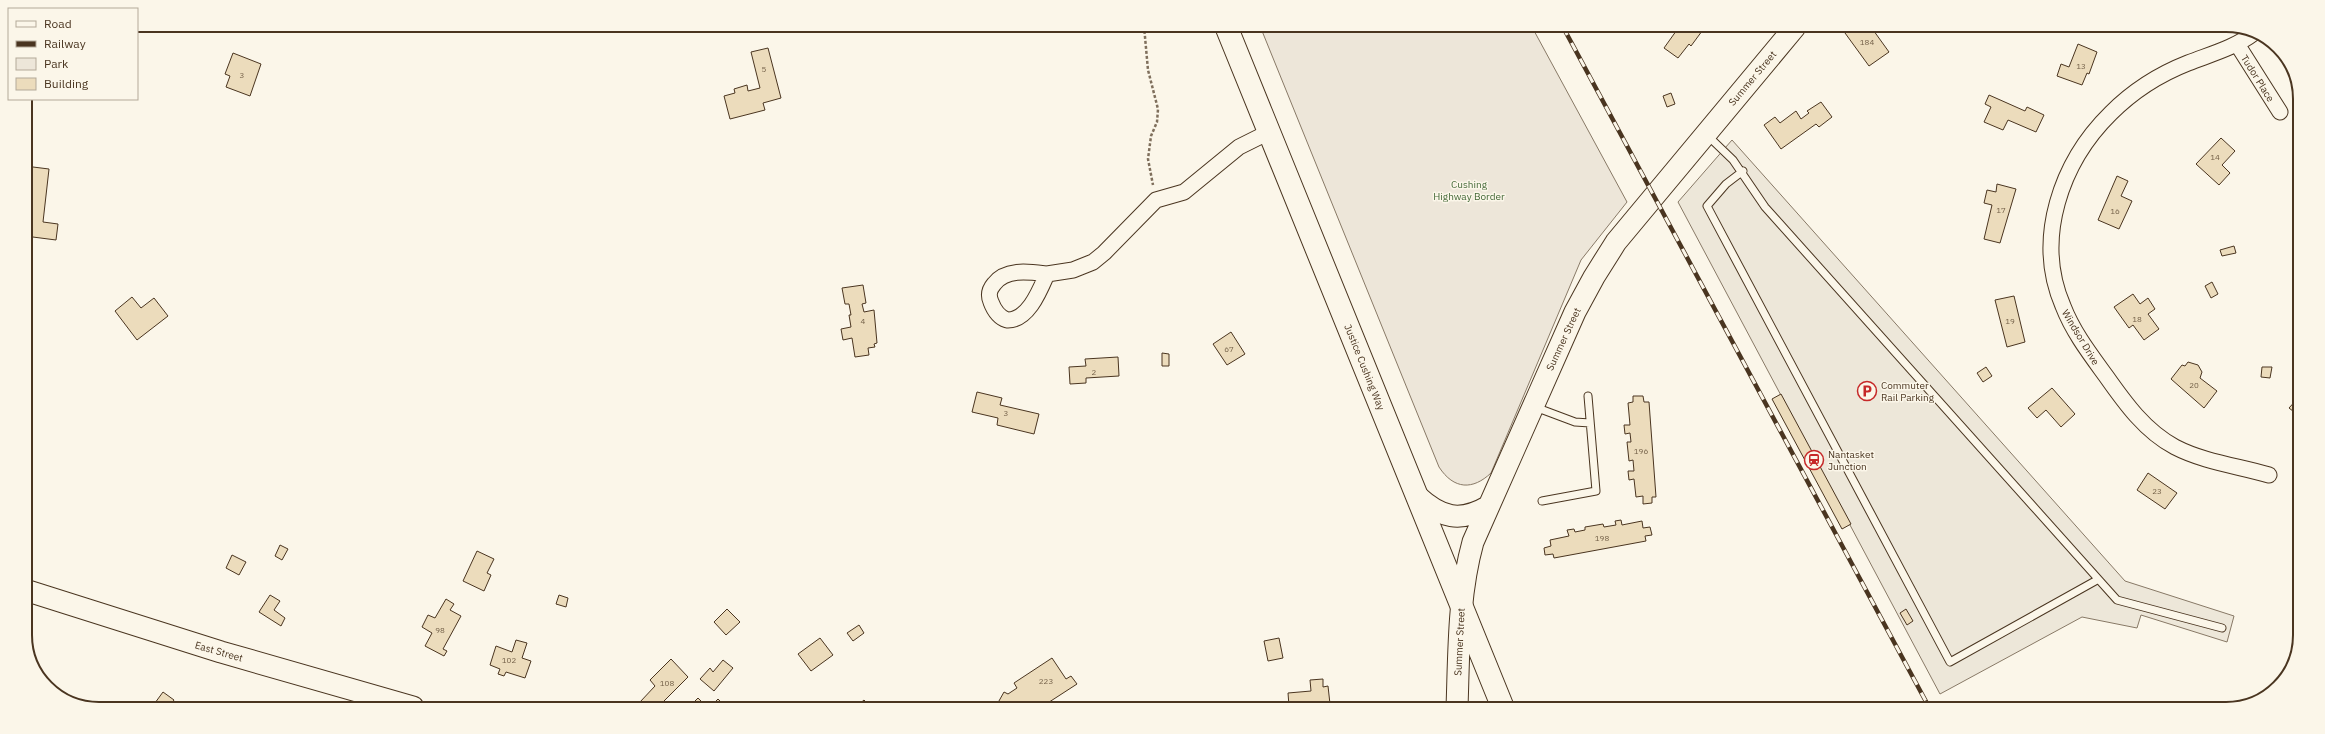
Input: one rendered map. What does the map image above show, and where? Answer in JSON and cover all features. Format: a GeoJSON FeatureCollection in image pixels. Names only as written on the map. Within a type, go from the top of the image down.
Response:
{"type":"FeatureCollection","features":[{"type":"Feature","properties":{"kind":"main road","name":"Justice Cushing Way"},"geometry":{"type":"LineString","coordinates":[[1228,32],[1501,702]]}},
{"type":"Feature","properties":{"kind":"street","name":"Summer Street"},"geometry":{"type":"LineString","coordinates":[[1457,702],[1461,606],[1467,565],[1473,542],[1575,312],[1604,260],[1632,222],[1791,32]]}},
{"type":"Feature","properties":{"kind":"street","name":"Windsor Drive"},"geometry":{"type":"LineString","coordinates":[[2249,36],[2237,44],[2187,64],[2147,84],[2111,113],[2098,127],[2080,150],[2063,184],[2053,224],[2051,255],[2054,280],[2062,306],[2091,356],[2139,418],[2163,439],[2190,454],[2269,475]]}},
{"type":"Feature","properties":{"kind":"street","name":"Tudor Place"},"geometry":{"type":"LineString","coordinates":[[2237,44],[2280,112]]}},
{"type":"Feature","properties":{"kind":"street"},"geometry":{"type":"LineString","coordinates":[[1047,274],[1073,270],[1099,258],[1159,198],[1184,192],[1239,146],[1269,132]]}},
{"type":"Feature","properties":{"kind":"street"},"geometry":{"type":"LineString","coordinates":[[1417,496],[1429,507],[1441,514],[1454,517],[1478,512],[1489,506]]}},
{"type":"Feature","properties":{"kind":"street","name":"East Street"},"geometry":{"type":"LineString","coordinates":[[32,592],[221,652],[396,702]]}},
{"type":"Feature","properties":{"kind":"lane"},"geometry":{"type":"LineString","coordinates":[[1706,135],[1742,171],[1765,207],[2097,580],[2117,600],[2222,628]]}},
{"type":"Feature","properties":{"kind":"lane"},"geometry":{"type":"LineString","coordinates":[[1742,171],[1726,184],[1707,206],[1950,662],[2097,580]]}},
{"type":"Feature","properties":{"kind":"lane"},"geometry":{"type":"LineString","coordinates":[[1542,501],[1596,492],[1588,396]]}},
{"type":"Feature","properties":{"kind":"lane"},"geometry":{"type":"LineString","coordinates":[[1533,406],[1575,422],[1590,423]]}},
{"type":"Feature","properties":{"kind":"path"},"geometry":{"type":"LineString","coordinates":[[1145,32],[1148,70],[1158,109],[1157,122],[1151,136],[1148,159],[1152,182],[1159,198]]}},
{"type":"Feature","properties":{"kind":"green space","name":"Cushing Highway Border"},"geometry":{"type":"Polygon","coordinates":[[[1262,32],[1535,32],[1627,202],[1581,260],[1491,473],[1484,479],[1471,485],[1464,485],[1451,480],[1439,467],[1262,32]]]}},
{"type":"Feature","properties":{"kind":"shaded area","name":"Commuter Rail Parking"},"geometry":{"type":"Polygon","coordinates":[[[1732,140],[2125,581],[2234,616],[2227,642],[2141,615],[2137,628],[2082,617],[1940,694],[1678,202],[1732,140]]]}},
{"type":"Feature","properties":{"kind":"building"},"geometry":{"type":"Polygon","coordinates":[[[1675,32],[1701,32],[1691,46],[1689,44],[1678,58],[1664,48],[1675,32]]]}},
{"type":"Feature","properties":{"kind":"building"},"geometry":{"type":"Polygon","coordinates":[[[1875,32],[1889,52],[1869,66],[1845,33],[1875,32]]]}},
{"type":"Feature","properties":{"kind":"building"},"geometry":{"type":"Polygon","coordinates":[[[2078,44],[2097,52],[2089,74],[2087,73],[2082,85],[2057,76],[2061,64],[2069,67],[2078,44]]]}},
{"type":"Feature","properties":{"kind":"building"},"geometry":{"type":"Polygon","coordinates":[[[768,48],[781,98],[763,103],[765,110],[730,119],[724,96],[735,93],[734,89],[747,85],[748,91],[760,88],[751,52],[768,48]]]}},
{"type":"Feature","properties":{"kind":"building"},"geometry":{"type":"Polygon","coordinates":[[[233,53],[261,64],[250,96],[226,87],[230,76],[225,74],[233,53]]]}},
{"type":"Feature","properties":{"kind":"building"},"geometry":{"type":"Polygon","coordinates":[[[1671,93],[1675,104],[1667,107],[1663,96],[1671,93]]]}},
{"type":"Feature","properties":{"kind":"building"},"geometry":{"type":"Polygon","coordinates":[[[1989,95],[2025,111],[2027,107],[2044,115],[2036,132],[2008,120],[2003,130],[1984,122],[1991,107],[1985,104],[1989,95]]]}},
{"type":"Feature","properties":{"kind":"building"},"geometry":{"type":"Polygon","coordinates":[[[1821,102],[1832,117],[1819,127],[1816,124],[1781,149],[1764,125],[1775,117],[1780,123],[1796,111],[1801,119],[1809,113],[1807,111],[1821,102]]]}},
{"type":"Feature","properties":{"kind":"building"},"geometry":{"type":"Polygon","coordinates":[[[2221,138],[2235,151],[2222,165],[2230,173],[2219,185],[2196,164],[2221,138]]]}},
{"type":"Feature","properties":{"kind":"building"},"geometry":{"type":"Polygon","coordinates":[[[32,167],[49,169],[43,222],[58,224],[56,240],[32,237],[32,167]]]}},
{"type":"Feature","properties":{"kind":"building"},"geometry":{"type":"Polygon","coordinates":[[[2117,176],[2128,181],[2121,196],[2132,201],[2119,229],[2098,220],[2117,176]]]}},
{"type":"Feature","properties":{"kind":"building"},"geometry":{"type":"Polygon","coordinates":[[[1997,184],[2016,189],[2000,243],[1984,239],[1992,205],[1984,203],[1987,190],[1996,192],[1997,184]]]}},
{"type":"Feature","properties":{"kind":"building"},"geometry":{"type":"Polygon","coordinates":[[[2234,246],[2236,253],[2222,256],[2220,250],[2234,246]]]}},
{"type":"Feature","properties":{"kind":"building"},"geometry":{"type":"Polygon","coordinates":[[[2212,282],[2218,294],[2211,298],[2205,286],[2212,282]]]}},
{"type":"Feature","properties":{"kind":"building"},"geometry":{"type":"Polygon","coordinates":[[[863,285],[866,303],[862,304],[864,312],[874,310],[877,343],[874,344],[875,347],[868,348],[869,355],[855,357],[852,338],[843,340],[841,329],[851,327],[849,315],[851,315],[849,304],[845,304],[842,288],[863,285]]]}},
{"type":"Feature","properties":{"kind":"building"},"geometry":{"type":"Polygon","coordinates":[[[2133,294],[2140,304],[2148,298],[2155,309],[2148,314],[2159,329],[2144,340],[2133,325],[2129,328],[2114,307],[2133,294]]]}},
{"type":"Feature","properties":{"kind":"building"},"geometry":{"type":"Polygon","coordinates":[[[2014,296],[2025,342],[2007,347],[1995,300],[2014,296]]]}},
{"type":"Feature","properties":{"kind":"building"},"geometry":{"type":"Polygon","coordinates":[[[132,297],[141,308],[154,298],[168,316],[137,340],[115,311],[132,297]]]}},
{"type":"Feature","properties":{"kind":"building"},"geometry":{"type":"Polygon","coordinates":[[[1231,332],[1245,354],[1227,365],[1213,344],[1231,332]]]}},
{"type":"Feature","properties":{"kind":"building"},"geometry":{"type":"Polygon","coordinates":[[[1162,353],[1169,354],[1169,366],[1162,366],[1162,353]]]}},
{"type":"Feature","properties":{"kind":"building"},"geometry":{"type":"Polygon","coordinates":[[[1118,357],[1119,376],[1086,378],[1086,383],[1070,384],[1069,367],[1086,366],[1085,359],[1118,357]]]}},
{"type":"Feature","properties":{"kind":"building"},"geometry":{"type":"Polygon","coordinates":[[[2188,362],[2198,365],[2202,372],[2200,378],[2217,391],[2204,408],[2171,379],[2182,365],[2185,366],[2188,362]]]}},
{"type":"Feature","properties":{"kind":"building"},"geometry":{"type":"Polygon","coordinates":[[[1986,367],[1992,376],[1983,382],[1977,373],[1986,367]]]}},
{"type":"Feature","properties":{"kind":"building"},"geometry":{"type":"Polygon","coordinates":[[[2262,367],[2272,367],[2270,378],[2261,377],[2262,367]]]}},
{"type":"Feature","properties":{"kind":"building"},"geometry":{"type":"Polygon","coordinates":[[[2052,388],[2075,414],[2061,427],[2046,410],[2037,418],[2028,408],[2052,388]]]}},
{"type":"Feature","properties":{"kind":"building"},"geometry":{"type":"Polygon","coordinates":[[[977,392],[1002,398],[1000,405],[1039,414],[1034,434],[997,425],[998,418],[972,412],[977,392]]]}},
{"type":"Feature","properties":{"kind":"building"},"geometry":{"type":"Polygon","coordinates":[[[1781,394],[1851,524],[1842,529],[1772,399],[1781,394]]]}},
{"type":"Feature","properties":{"kind":"building"},"geometry":{"type":"Polygon","coordinates":[[[1633,396],[1643,396],[1644,402],[1649,402],[1656,497],[1652,497],[1652,503],[1643,504],[1643,496],[1636,497],[1634,479],[1629,480],[1628,471],[1634,471],[1633,460],[1629,461],[1627,442],[1631,442],[1630,433],[1625,434],[1624,425],[1630,425],[1628,403],[1633,402],[1633,396]]]}},
{"type":"Feature","properties":{"kind":"building"},"geometry":{"type":"Polygon","coordinates":[[[2293,404],[2293,411],[2289,408],[2293,404]]]}},
{"type":"Feature","properties":{"kind":"building"},"geometry":{"type":"Polygon","coordinates":[[[2148,473],[2177,493],[2165,509],[2137,490],[2148,473]]]}},
{"type":"Feature","properties":{"kind":"building"},"geometry":{"type":"Polygon","coordinates":[[[1621,520],[1622,525],[1642,521],[1643,528],[1650,527],[1652,535],[1645,536],[1646,541],[1554,558],[1553,554],[1545,555],[1544,548],[1551,546],[1550,540],[1569,536],[1567,530],[1574,529],[1575,532],[1585,530],[1585,527],[1603,524],[1604,527],[1616,525],[1615,521],[1621,520]]]}},
{"type":"Feature","properties":{"kind":"building"},"geometry":{"type":"Polygon","coordinates":[[[280,545],[288,549],[282,560],[275,556],[280,545]]]}},
{"type":"Feature","properties":{"kind":"building"},"geometry":{"type":"Polygon","coordinates":[[[477,551],[494,559],[487,573],[491,575],[484,591],[463,581],[477,551]]]}},
{"type":"Feature","properties":{"kind":"building"},"geometry":{"type":"Polygon","coordinates":[[[232,555],[246,562],[239,575],[226,568],[232,555]]]}},
{"type":"Feature","properties":{"kind":"building"},"geometry":{"type":"Polygon","coordinates":[[[270,595],[280,601],[274,610],[285,618],[281,626],[259,612],[270,595]]]}},
{"type":"Feature","properties":{"kind":"building"},"geometry":{"type":"Polygon","coordinates":[[[559,595],[568,598],[566,607],[556,604],[559,595]]]}},
{"type":"Feature","properties":{"kind":"building"},"geometry":{"type":"Polygon","coordinates":[[[446,599],[454,604],[450,610],[461,616],[443,649],[447,651],[444,656],[425,646],[432,633],[422,627],[428,615],[435,618],[446,599]]]}},
{"type":"Feature","properties":{"kind":"building"},"geometry":{"type":"Polygon","coordinates":[[[727,609],[740,622],[726,635],[714,622],[727,609]]]}},
{"type":"Feature","properties":{"kind":"building"},"geometry":{"type":"Polygon","coordinates":[[[1906,609],[1913,621],[1907,625],[1900,613],[1906,609]]]}},
{"type":"Feature","properties":{"kind":"building"},"geometry":{"type":"Polygon","coordinates":[[[859,625],[864,633],[853,641],[847,633],[859,625]]]}},
{"type":"Feature","properties":{"kind":"building"},"geometry":{"type":"Polygon","coordinates":[[[820,638],[833,655],[811,671],[798,654],[820,638]]]}},
{"type":"Feature","properties":{"kind":"building"},"geometry":{"type":"Polygon","coordinates":[[[1279,638],[1283,658],[1268,661],[1264,641],[1279,638]]]}},
{"type":"Feature","properties":{"kind":"building"},"geometry":{"type":"Polygon","coordinates":[[[516,640],[527,643],[522,658],[531,661],[525,678],[506,672],[504,676],[498,674],[500,669],[490,665],[496,646],[512,652],[516,640]]]}},
{"type":"Feature","properties":{"kind":"building"},"geometry":{"type":"Polygon","coordinates":[[[1052,658],[1066,679],[1071,676],[1077,684],[1049,702],[998,702],[1004,692],[1008,694],[1017,688],[1014,683],[1052,658]]]}},
{"type":"Feature","properties":{"kind":"building"},"geometry":{"type":"Polygon","coordinates":[[[671,659],[688,677],[663,702],[640,702],[655,686],[650,680],[671,659]]]}},
{"type":"Feature","properties":{"kind":"building"},"geometry":{"type":"Polygon","coordinates":[[[723,660],[733,668],[714,691],[700,679],[710,668],[713,672],[723,660]]]}},
{"type":"Feature","properties":{"kind":"building"},"geometry":{"type":"Polygon","coordinates":[[[1323,679],[1323,687],[1328,686],[1330,702],[1289,702],[1288,693],[1311,691],[1310,680],[1323,679]]]}},
{"type":"Feature","properties":{"kind":"building"},"geometry":{"type":"Polygon","coordinates":[[[163,692],[174,700],[173,702],[156,702],[163,692]]]}},
{"type":"Feature","properties":{"kind":"building"},"geometry":{"type":"Polygon","coordinates":[[[698,698],[702,702],[694,702],[698,698]]]}},
{"type":"Feature","properties":{"kind":"railway"},"geometry":{"type":"LineString","coordinates":[[1566,32],[1926,702]]}},
{"type":"Feature","properties":{"kind":"place","name":"Commuter Rail Parking"},"geometry":{"type":"Point","coordinates":[1867,391]}},
{"type":"Feature","properties":{"kind":"place","name":"Nantasket Junction"},"geometry":{"type":"Point","coordinates":[1814,460]}}]}
